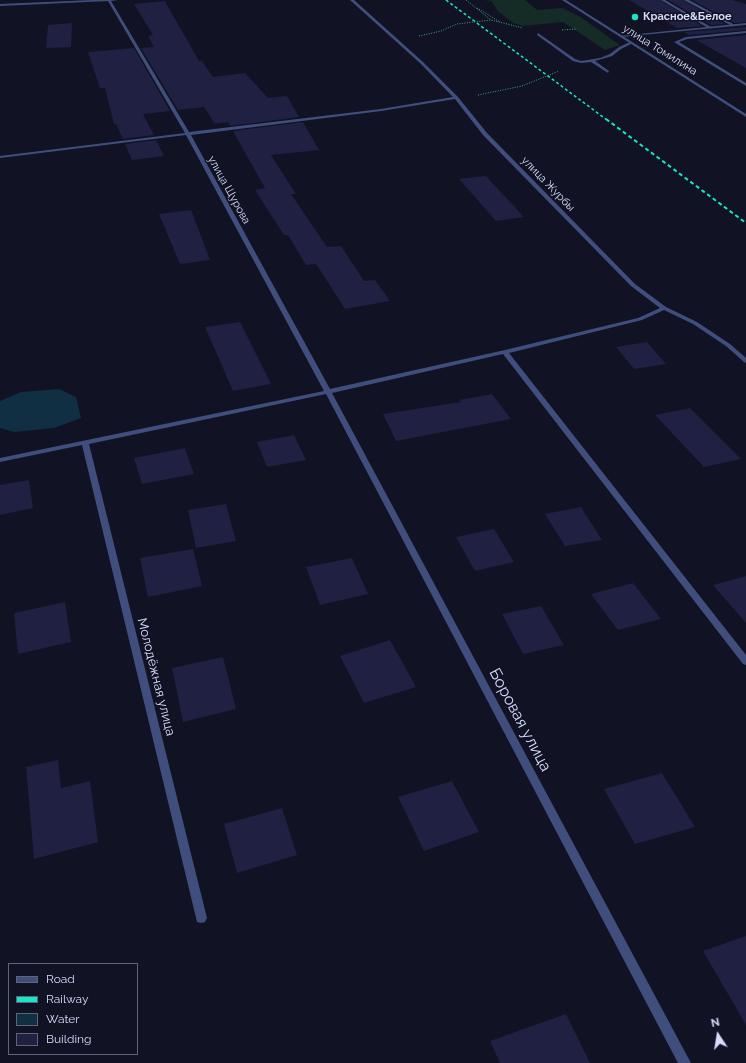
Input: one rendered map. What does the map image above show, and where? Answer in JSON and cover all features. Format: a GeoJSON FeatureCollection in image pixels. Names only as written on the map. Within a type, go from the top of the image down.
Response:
{"type":"FeatureCollection","features":[{"type":"Feature","properties":{"kind":"street","name":"улица Щурова"},"geometry":{"type":"LineString","coordinates":[[109,0],[188,134],[328,392]]}},
{"type":"Feature","properties":{"kind":"street"},"geometry":{"type":"LineString","coordinates":[[0,5],[116,0]]}},
{"type":"Feature","properties":{"kind":"street","name":"улица Журбы"},"geometry":{"type":"LineString","coordinates":[[352,0],[396,39],[456,98],[485,134],[633,285],[664,308],[695,323],[728,345],[746,360]]}},
{"type":"Feature","properties":{"kind":"street","name":"улица Томилина"},"geometry":{"type":"LineString","coordinates":[[564,0],[746,116]]}},
{"type":"Feature","properties":{"kind":"street"},"geometry":{"type":"LineString","coordinates":[[663,0],[709,27]]}},
{"type":"Feature","properties":{"kind":"street"},"geometry":{"type":"LineString","coordinates":[[686,0],[733,25]]}},
{"type":"Feature","properties":{"kind":"street"},"geometry":{"type":"LineString","coordinates":[[620,36],[746,24]]}},
{"type":"Feature","properties":{"kind":"street"},"geometry":{"type":"LineString","coordinates":[[746,32],[686,38],[676,42],[746,84]]}},
{"type":"Feature","properties":{"kind":"street"},"geometry":{"type":"LineString","coordinates":[[538,34],[574,60],[582,62],[601,59],[612,55],[620,48],[631,43]]}},
{"type":"Feature","properties":{"kind":"street"},"geometry":{"type":"LineString","coordinates":[[591,60],[608,72]]}},
{"type":"Feature","properties":{"kind":"street"},"geometry":{"type":"LineString","coordinates":[[0,157],[381,110],[456,98]]}},
{"type":"Feature","properties":{"kind":"street"},"geometry":{"type":"LineString","coordinates":[[0,460],[328,392],[505,352],[640,319],[664,308]]}},
{"type":"Feature","properties":{"kind":"street"},"geometry":{"type":"LineString","coordinates":[[505,352],[746,662]]}},
{"type":"Feature","properties":{"kind":"street","name":"Боровая улица"},"geometry":{"type":"LineString","coordinates":[[328,392],[685,1063]]}},
{"type":"Feature","properties":{"kind":"street","name":"Молодёжная улица"},"geometry":{"type":"LineString","coordinates":[[85,442],[201,918]]}},
{"type":"Feature","properties":{"kind":"path"},"geometry":{"type":"LineString","coordinates":[[466,0],[492,20],[538,34]]}},
{"type":"Feature","properties":{"kind":"path"},"geometry":{"type":"LineString","coordinates":[[477,8],[504,24]]}},
{"type":"Feature","properties":{"kind":"path"},"geometry":{"type":"LineString","coordinates":[[396,39],[427,35],[457,24],[492,20]]}},
{"type":"Feature","properties":{"kind":"path"},"geometry":{"type":"LineString","coordinates":[[456,98],[522,86],[582,62]]}},
{"type":"Feature","properties":{"kind":"green space"},"geometry":{"type":"Polygon","coordinates":[[[484,0],[525,0],[537,10],[562,8],[579,16],[620,45],[605,50],[563,22],[523,26],[513,23],[498,11],[491,1],[484,0]]]}},
{"type":"Feature","properties":{"kind":"water"},"geometry":{"type":"Polygon","coordinates":[[[59,389],[76,397],[81,418],[54,428],[14,432],[0,428],[0,401],[21,392],[59,389]]]}},
{"type":"Feature","properties":{"kind":"building"},"geometry":{"type":"Polygon","coordinates":[[[629,0],[660,0],[702,26],[677,28],[629,0]]]}},
{"type":"Feature","properties":{"kind":"building"},"geometry":{"type":"Polygon","coordinates":[[[668,0],[683,0],[725,24],[711,25],[668,0]]]}},
{"type":"Feature","properties":{"kind":"building"},"geometry":{"type":"Polygon","coordinates":[[[692,0],[732,0],[746,4],[746,22],[734,23],[692,0]]]}},
{"type":"Feature","properties":{"kind":"building"},"geometry":{"type":"Polygon","coordinates":[[[165,1],[199,61],[202,61],[213,77],[245,73],[268,98],[287,96],[299,117],[230,126],[228,122],[215,124],[204,107],[178,110],[141,48],[154,47],[148,36],[153,35],[134,4],[165,1]]]}},
{"type":"Feature","properties":{"kind":"building"},"geometry":{"type":"Polygon","coordinates":[[[72,23],[71,47],[46,48],[48,25],[72,23]]]}},
{"type":"Feature","properties":{"kind":"building"},"geometry":{"type":"Polygon","coordinates":[[[746,27],[746,30],[689,35],[684,32],[746,27]]]}},
{"type":"Feature","properties":{"kind":"building"},"geometry":{"type":"Polygon","coordinates":[[[746,35],[746,68],[696,40],[746,35]]]}},
{"type":"Feature","properties":{"kind":"building"},"geometry":{"type":"Polygon","coordinates":[[[134,48],[170,111],[143,114],[154,135],[123,139],[116,124],[114,124],[105,88],[100,88],[88,52],[134,48]]]}},
{"type":"Feature","properties":{"kind":"building"},"geometry":{"type":"Polygon","coordinates":[[[303,122],[319,150],[271,155],[296,194],[291,194],[327,247],[341,246],[364,281],[375,280],[390,301],[345,309],[316,264],[306,265],[288,235],[284,235],[255,190],[265,188],[233,131],[303,122]]]}},
{"type":"Feature","properties":{"kind":"building"},"geometry":{"type":"Polygon","coordinates":[[[156,140],[164,156],[132,160],[125,144],[156,140]]]}},
{"type":"Feature","properties":{"kind":"building"},"geometry":{"type":"Polygon","coordinates":[[[486,176],[524,217],[496,221],[459,179],[486,176]]]}},
{"type":"Feature","properties":{"kind":"building"},"geometry":{"type":"Polygon","coordinates":[[[191,210],[210,260],[180,264],[159,214],[191,210]]]}},
{"type":"Feature","properties":{"kind":"building"},"geometry":{"type":"Polygon","coordinates":[[[240,322],[271,384],[233,391],[205,327],[240,322]]]}},
{"type":"Feature","properties":{"kind":"building"},"geometry":{"type":"Polygon","coordinates":[[[647,342],[666,364],[634,369],[616,347],[647,342]]]}},
{"type":"Feature","properties":{"kind":"building"},"geometry":{"type":"Polygon","coordinates":[[[492,394],[511,419],[396,441],[383,414],[461,402],[459,400],[492,394]]]}},
{"type":"Feature","properties":{"kind":"building"},"geometry":{"type":"Polygon","coordinates":[[[690,408],[741,459],[704,467],[655,415],[690,408]]]}},
{"type":"Feature","properties":{"kind":"building"},"geometry":{"type":"Polygon","coordinates":[[[294,435],[306,460],[267,467],[257,442],[294,435]]]}},
{"type":"Feature","properties":{"kind":"building"},"geometry":{"type":"Polygon","coordinates":[[[185,448],[194,474],[142,484],[134,458],[185,448]]]}},
{"type":"Feature","properties":{"kind":"building"},"geometry":{"type":"Polygon","coordinates":[[[29,480],[33,508],[0,515],[0,485],[29,480]]]}},
{"type":"Feature","properties":{"kind":"building"},"geometry":{"type":"Polygon","coordinates":[[[226,504],[236,541],[196,548],[188,510],[226,504]]]}},
{"type":"Feature","properties":{"kind":"building"},"geometry":{"type":"Polygon","coordinates":[[[581,507],[602,540],[565,546],[545,514],[581,507]]]}},
{"type":"Feature","properties":{"kind":"building"},"geometry":{"type":"Polygon","coordinates":[[[494,529],[514,562],[475,571],[456,537],[494,529]]]}},
{"type":"Feature","properties":{"kind":"building"},"geometry":{"type":"Polygon","coordinates":[[[193,549],[202,586],[148,597],[140,558],[193,549]]]}},
{"type":"Feature","properties":{"kind":"building"},"geometry":{"type":"Polygon","coordinates":[[[352,558],[368,594],[320,605],[306,567],[352,558]]]}},
{"type":"Feature","properties":{"kind":"building"},"geometry":{"type":"Polygon","coordinates":[[[746,576],[746,623],[713,585],[746,576]]]}},
{"type":"Feature","properties":{"kind":"building"},"geometry":{"type":"Polygon","coordinates":[[[633,583],[661,619],[618,630],[591,594],[633,583]]]}},
{"type":"Feature","properties":{"kind":"building"},"geometry":{"type":"Polygon","coordinates":[[[65,602],[71,642],[18,654],[14,613],[65,602]]]}},
{"type":"Feature","properties":{"kind":"building"},"geometry":{"type":"Polygon","coordinates":[[[541,606],[564,645],[523,654],[502,614],[541,606]]]}},
{"type":"Feature","properties":{"kind":"building"},"geometry":{"type":"Polygon","coordinates":[[[390,640],[416,687],[364,703],[340,656],[390,640]]]}},
{"type":"Feature","properties":{"kind":"building"},"geometry":{"type":"Polygon","coordinates":[[[223,657],[236,709],[183,722],[172,668],[223,657]]]}},
{"type":"Feature","properties":{"kind":"building"},"geometry":{"type":"Polygon","coordinates":[[[58,760],[61,788],[90,781],[98,842],[34,859],[26,767],[58,760]]]}},
{"type":"Feature","properties":{"kind":"building"},"geometry":{"type":"Polygon","coordinates":[[[662,773],[695,827],[635,844],[604,789],[662,773]]]}},
{"type":"Feature","properties":{"kind":"building"},"geometry":{"type":"Polygon","coordinates":[[[452,781],[479,832],[424,851],[398,797],[452,781]]]}},
{"type":"Feature","properties":{"kind":"building"},"geometry":{"type":"Polygon","coordinates":[[[282,808],[297,855],[237,873],[224,824],[282,808]]]}},
{"type":"Feature","properties":{"kind":"building"},"geometry":{"type":"Polygon","coordinates":[[[746,936],[746,1025],[703,951],[746,936]]]}},
{"type":"Feature","properties":{"kind":"building"},"geometry":{"type":"Polygon","coordinates":[[[566,1014],[590,1063],[500,1063],[490,1041],[566,1014]]]}},
{"type":"Feature","properties":{"kind":"railway"},"geometry":{"type":"LineString","coordinates":[[446,0],[607,120]]}},
{"type":"Feature","properties":{"kind":"railway"},"geometry":{"type":"LineString","coordinates":[[606,119],[746,223]]}},
{"type":"Feature","properties":{"kind":"place","name":"Красное&Белое"},"geometry":{"type":"Point","coordinates":[635,17]}}]}
